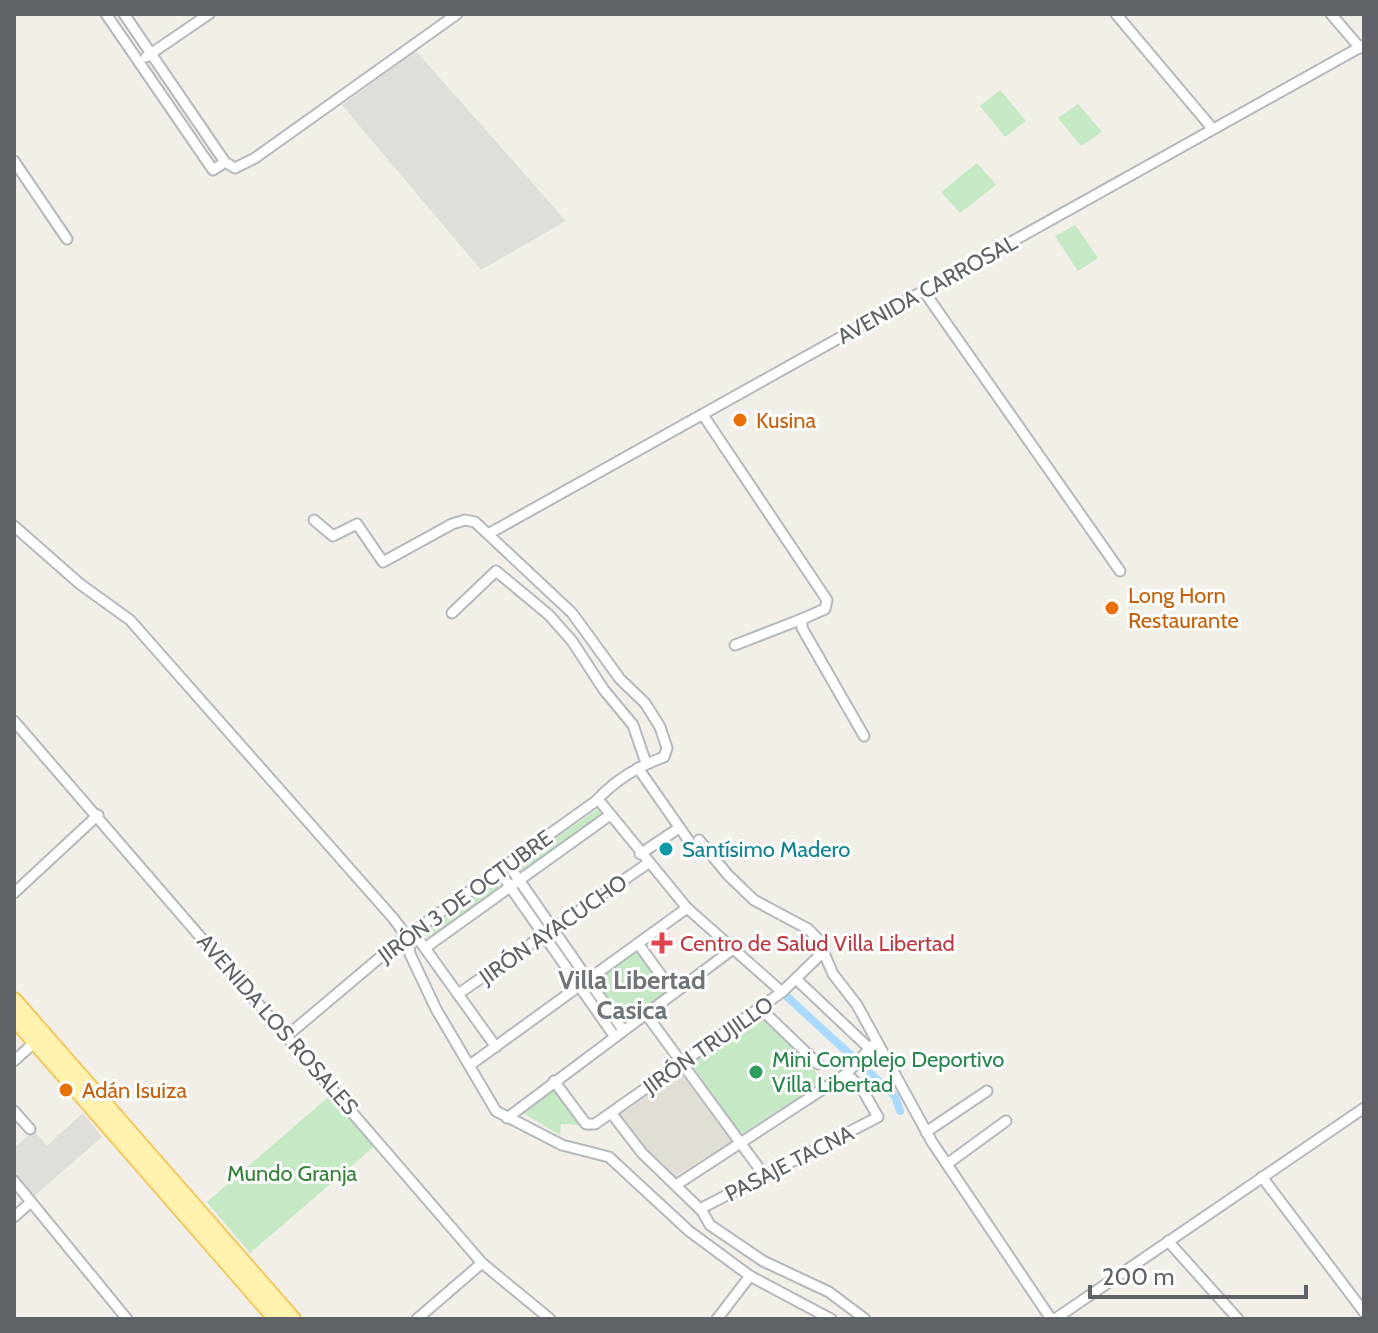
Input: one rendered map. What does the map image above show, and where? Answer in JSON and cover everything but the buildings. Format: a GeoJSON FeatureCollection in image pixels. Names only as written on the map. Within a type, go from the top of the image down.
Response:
{"type":"FeatureCollection","features":[{"type":"Feature","properties":{"kind":"main road"},"geometry":{"type":"LineString","coordinates":[[14,1000],[293,1319]]}},
{"type":"Feature","properties":{"kind":"main road"},"geometry":{"type":"LineString","coordinates":[[14,1018],[276,1319]]}},
{"type":"Feature","properties":{"kind":"street"},"geometry":{"type":"LineString","coordinates":[[106,14],[213,170],[225,162]]}},
{"type":"Feature","properties":{"kind":"street"},"geometry":{"type":"LineString","coordinates":[[124,14],[225,162],[240,167],[457,14]]}},
{"type":"Feature","properties":{"kind":"street"},"geometry":{"type":"LineString","coordinates":[[139,62],[209,14]]}},
{"type":"Feature","properties":{"kind":"street"},"geometry":{"type":"LineString","coordinates":[[1116,14],[1212,128]]}},
{"type":"Feature","properties":{"kind":"street"},"geometry":{"type":"LineString","coordinates":[[1331,14],[1362,47]]}},
{"type":"Feature","properties":{"kind":"street","name":"AVENIDA CARROSAL"},"geometry":{"type":"LineString","coordinates":[[490,533],[1362,47]]}},
{"type":"Feature","properties":{"kind":"street"},"geometry":{"type":"LineString","coordinates":[[16,167],[67,239]]}},
{"type":"Feature","properties":{"kind":"street"},"geometry":{"type":"LineString","coordinates":[[923,290],[1120,571]]}},
{"type":"Feature","properties":{"kind":"street"},"geometry":{"type":"LineString","coordinates":[[703,415],[827,600],[825,609],[735,645]]}},
{"type":"Feature","properties":{"kind":"street"},"geometry":{"type":"LineString","coordinates":[[314,520],[333,536],[357,524],[383,562],[465,520],[475,522],[490,533]]}},
{"type":"Feature","properties":{"kind":"street"},"geometry":{"type":"LineString","coordinates":[[14,526],[80,584],[130,620],[425,948],[496,1047]]}},
{"type":"Feature","properties":{"kind":"street","name":"JIRÓN 3 DE OCTUBRE"},"geometry":{"type":"LineString","coordinates":[[288,1035],[396,944],[642,766],[664,757],[667,748],[660,727],[645,703],[620,679],[572,613],[490,533]]}},
{"type":"Feature","properties":{"kind":"street"},"geometry":{"type":"LineString","coordinates":[[452,613],[496,571],[549,615],[572,641],[604,690],[633,725],[642,766],[679,828],[754,900],[808,929],[818,939],[833,974],[857,1005],[873,1046],[926,1132],[1053,1319],[1364,1108]]}},
{"type":"Feature","properties":{"kind":"street"},"geometry":{"type":"LineString","coordinates":[[802,619],[802,628],[864,736]]}},
{"type":"Feature","properties":{"kind":"street","name":"AVENIDA LOS ROSALES"},"geometry":{"type":"LineString","coordinates":[[14,721],[482,1263],[550,1319]]}},
{"type":"Feature","properties":{"kind":"street"},"geometry":{"type":"LineString","coordinates":[[602,804],[647,864],[687,908],[782,992]]}},
{"type":"Feature","properties":{"kind":"street"},"geometry":{"type":"LineString","coordinates":[[14,893],[98,815]]}},
{"type":"Feature","properties":{"kind":"street","name":"JIRÓN 3 DE OCTUBRE"},"geometry":{"type":"LineString","coordinates":[[425,948],[610,815]]}},
{"type":"Feature","properties":{"kind":"street","name":"JIRÓN AYACUCHO"},"geometry":{"type":"LineString","coordinates":[[640,854],[679,828]]}},
{"type":"Feature","properties":{"kind":"street"},"geometry":{"type":"LineString","coordinates":[[508,864],[514,882],[544,936],[580,987],[619,1033]]}},
{"type":"Feature","properties":{"kind":"street","name":"JIRÓN AYACUCHO"},"geometry":{"type":"LineString","coordinates":[[458,994],[647,864]]}},
{"type":"Feature","properties":{"kind":"street"},"geometry":{"type":"LineString","coordinates":[[499,871],[514,882],[553,929],[589,980],[619,1033]]}},
{"type":"Feature","properties":{"kind":"street"},"geometry":{"type":"LineString","coordinates":[[470,1065],[687,908]]}},
{"type":"Feature","properties":{"kind":"street"},"geometry":{"type":"LineString","coordinates":[[411,936],[410,954],[436,1009],[470,1065],[485,1097],[507,1118],[562,1145],[609,1157],[689,1231],[750,1276],[831,1319]]}},
{"type":"Feature","properties":{"kind":"street"},"geometry":{"type":"LineString","coordinates":[[639,945],[674,993]]}},
{"type":"Feature","properties":{"kind":"street"},"geometry":{"type":"LineString","coordinates":[[507,1118],[733,949]]}},
{"type":"Feature","properties":{"kind":"street","name":"JIRÓN TRUJILLO"},"geometry":{"type":"LineString","coordinates":[[554,1081],[586,1124],[612,1114],[782,992],[822,953]]}},
{"type":"Feature","properties":{"kind":"street"},"geometry":{"type":"LineString","coordinates":[[796,979],[873,1046]]}},
{"type":"Feature","properties":{"kind":"street"},"geometry":{"type":"LineString","coordinates":[[760,1008],[818,1064]]}},
{"type":"Feature","properties":{"kind":"street"},"geometry":{"type":"LineString","coordinates":[[646,1014],[764,1175]]}},
{"type":"Feature","properties":{"kind":"street"},"geometry":{"type":"LineString","coordinates":[[14,1061],[35,1042]]}},
{"type":"Feature","properties":{"kind":"street"},"geometry":{"type":"LineString","coordinates":[[676,1185],[846,1074],[873,1046]]}},
{"type":"Feature","properties":{"kind":"street","name":"PASAJE TACNA"},"geometry":{"type":"LineString","coordinates":[[700,1209],[878,1117],[861,1087],[846,1074]]}},
{"type":"Feature","properties":{"kind":"street"},"geometry":{"type":"LineString","coordinates":[[926,1132],[987,1091]]}},
{"type":"Feature","properties":{"kind":"street"},"geometry":{"type":"LineString","coordinates":[[14,1111],[30,1129]]}},
{"type":"Feature","properties":{"kind":"street"},"geometry":{"type":"LineString","coordinates":[[612,1114],[642,1153],[700,1209],[710,1225],[763,1261],[829,1292],[865,1319]]}},
{"type":"Feature","properties":{"kind":"street"},"geometry":{"type":"LineString","coordinates":[[947,1164],[1006,1121]]}},
{"type":"Feature","properties":{"kind":"street"},"geometry":{"type":"LineString","coordinates":[[1262,1177],[1364,1312]]}},
{"type":"Feature","properties":{"kind":"street"},"geometry":{"type":"LineString","coordinates":[[14,1181],[127,1319]]}},
{"type":"Feature","properties":{"kind":"street"},"geometry":{"type":"LineString","coordinates":[[14,1217],[31,1202]]}},
{"type":"Feature","properties":{"kind":"street"},"geometry":{"type":"LineString","coordinates":[[1168,1241],[1238,1319]]}},
{"type":"Feature","properties":{"kind":"street"},"geometry":{"type":"LineString","coordinates":[[417,1319],[482,1263]]}},
{"type":"Feature","properties":{"kind":"street"},"geometry":{"type":"LineString","coordinates":[[717,1319],[750,1276]]}},
{"type":"Feature","properties":{"kind":"shaded area"},"geometry":{"type":"Polygon","coordinates":[[[416,51],[566,221],[481,270],[342,105],[416,51]]]}},
{"type":"Feature","properties":{"kind":"shaded area","name":"Centro de Salud Villa Libertad"},"geometry":{"type":"Polygon","coordinates":[[[668,928],[678,940],[655,958],[646,946],[668,928]]]}},
{"type":"Feature","properties":{"kind":"shaded area"},"geometry":{"type":"Polygon","coordinates":[[[679,1071],[683,1072],[730,1137],[730,1142],[674,1177],[650,1157],[620,1113],[679,1071]]]}},
{"type":"Feature","properties":{"kind":"shaded area"},"geometry":{"type":"Polygon","coordinates":[[[83,1113],[102,1137],[32,1198],[14,1179],[14,1148],[34,1131],[47,1146],[83,1113]]]}},
{"type":"Feature","properties":{"kind":"green space"},"geometry":{"type":"Polygon","coordinates":[[[1000,90],[1026,121],[1005,137],[980,106],[1000,90]]]}},
{"type":"Feature","properties":{"kind":"green space"},"geometry":{"type":"Polygon","coordinates":[[[1078,104],[1102,132],[1081,146],[1058,118],[1078,104]]]}},
{"type":"Feature","properties":{"kind":"green space"},"geometry":{"type":"Polygon","coordinates":[[[977,163],[996,185],[960,213],[941,192],[977,163]]]}},
{"type":"Feature","properties":{"kind":"green space"},"geometry":{"type":"Polygon","coordinates":[[[1075,225],[1098,258],[1078,271],[1055,236],[1075,225]]]}},
{"type":"Feature","properties":{"kind":"green space"},"geometry":{"type":"Polygon","coordinates":[[[598,809],[603,815],[519,872],[516,865],[598,809]]]}},
{"type":"Feature","properties":{"kind":"green space"},"geometry":{"type":"Polygon","coordinates":[[[493,882],[499,883],[498,890],[431,938],[424,935],[424,930],[493,882]]]}},
{"type":"Feature","properties":{"kind":"green space"},"geometry":{"type":"Polygon","coordinates":[[[639,949],[669,991],[625,1023],[595,980],[639,949]]]}},
{"type":"Feature","properties":{"kind":"green space","name":"Mini Complejo Deportivo Villa Libertad"},"geometry":{"type":"Polygon","coordinates":[[[761,1013],[824,1081],[741,1134],[690,1062],[761,1013]]]}},
{"type":"Feature","properties":{"kind":"green space"},"geometry":{"type":"Polygon","coordinates":[[[554,1087],[581,1125],[561,1124],[560,1135],[521,1112],[554,1087]]]}},
{"type":"Feature","properties":{"kind":"green space","name":"Mundo Granja"},"geometry":{"type":"Polygon","coordinates":[[[333,1093],[377,1144],[250,1253],[207,1202],[333,1093]]]}},
{"type":"Feature","properties":{"kind":"waterway"},"geometry":{"type":"LineString","coordinates":[[782,992],[895,1096],[900,1111]]}},
{"type":"Feature","properties":{"kind":"place","name":"Kusina"},"geometry":{"type":"Point","coordinates":[740,420]}},
{"type":"Feature","properties":{"kind":"place","name":"Long Horn Restaurante"},"geometry":{"type":"Point","coordinates":[1112,608]}},
{"type":"Feature","properties":{"kind":"place","name":"Santísimo Madero"},"geometry":{"type":"Point","coordinates":[666,849]}},
{"type":"Feature","properties":{"kind":"place","name":"Centro de Salud Villa Libertad"},"geometry":{"type":"Point","coordinates":[662,943]}},
{"type":"Feature","properties":{"kind":"place","name":"Mini Complejo Deportivo Villa Libertad"},"geometry":{"type":"Point","coordinates":[756,1072]}},
{"type":"Feature","properties":{"kind":"place","name":"Adán Isuiza"},"geometry":{"type":"Point","coordinates":[66,1090]}},
{"type":"Feature","properties":{"kind":"district","name":"Villa Libertad Casica"},"geometry":{"type":"Point","coordinates":[632,995]}}]}
